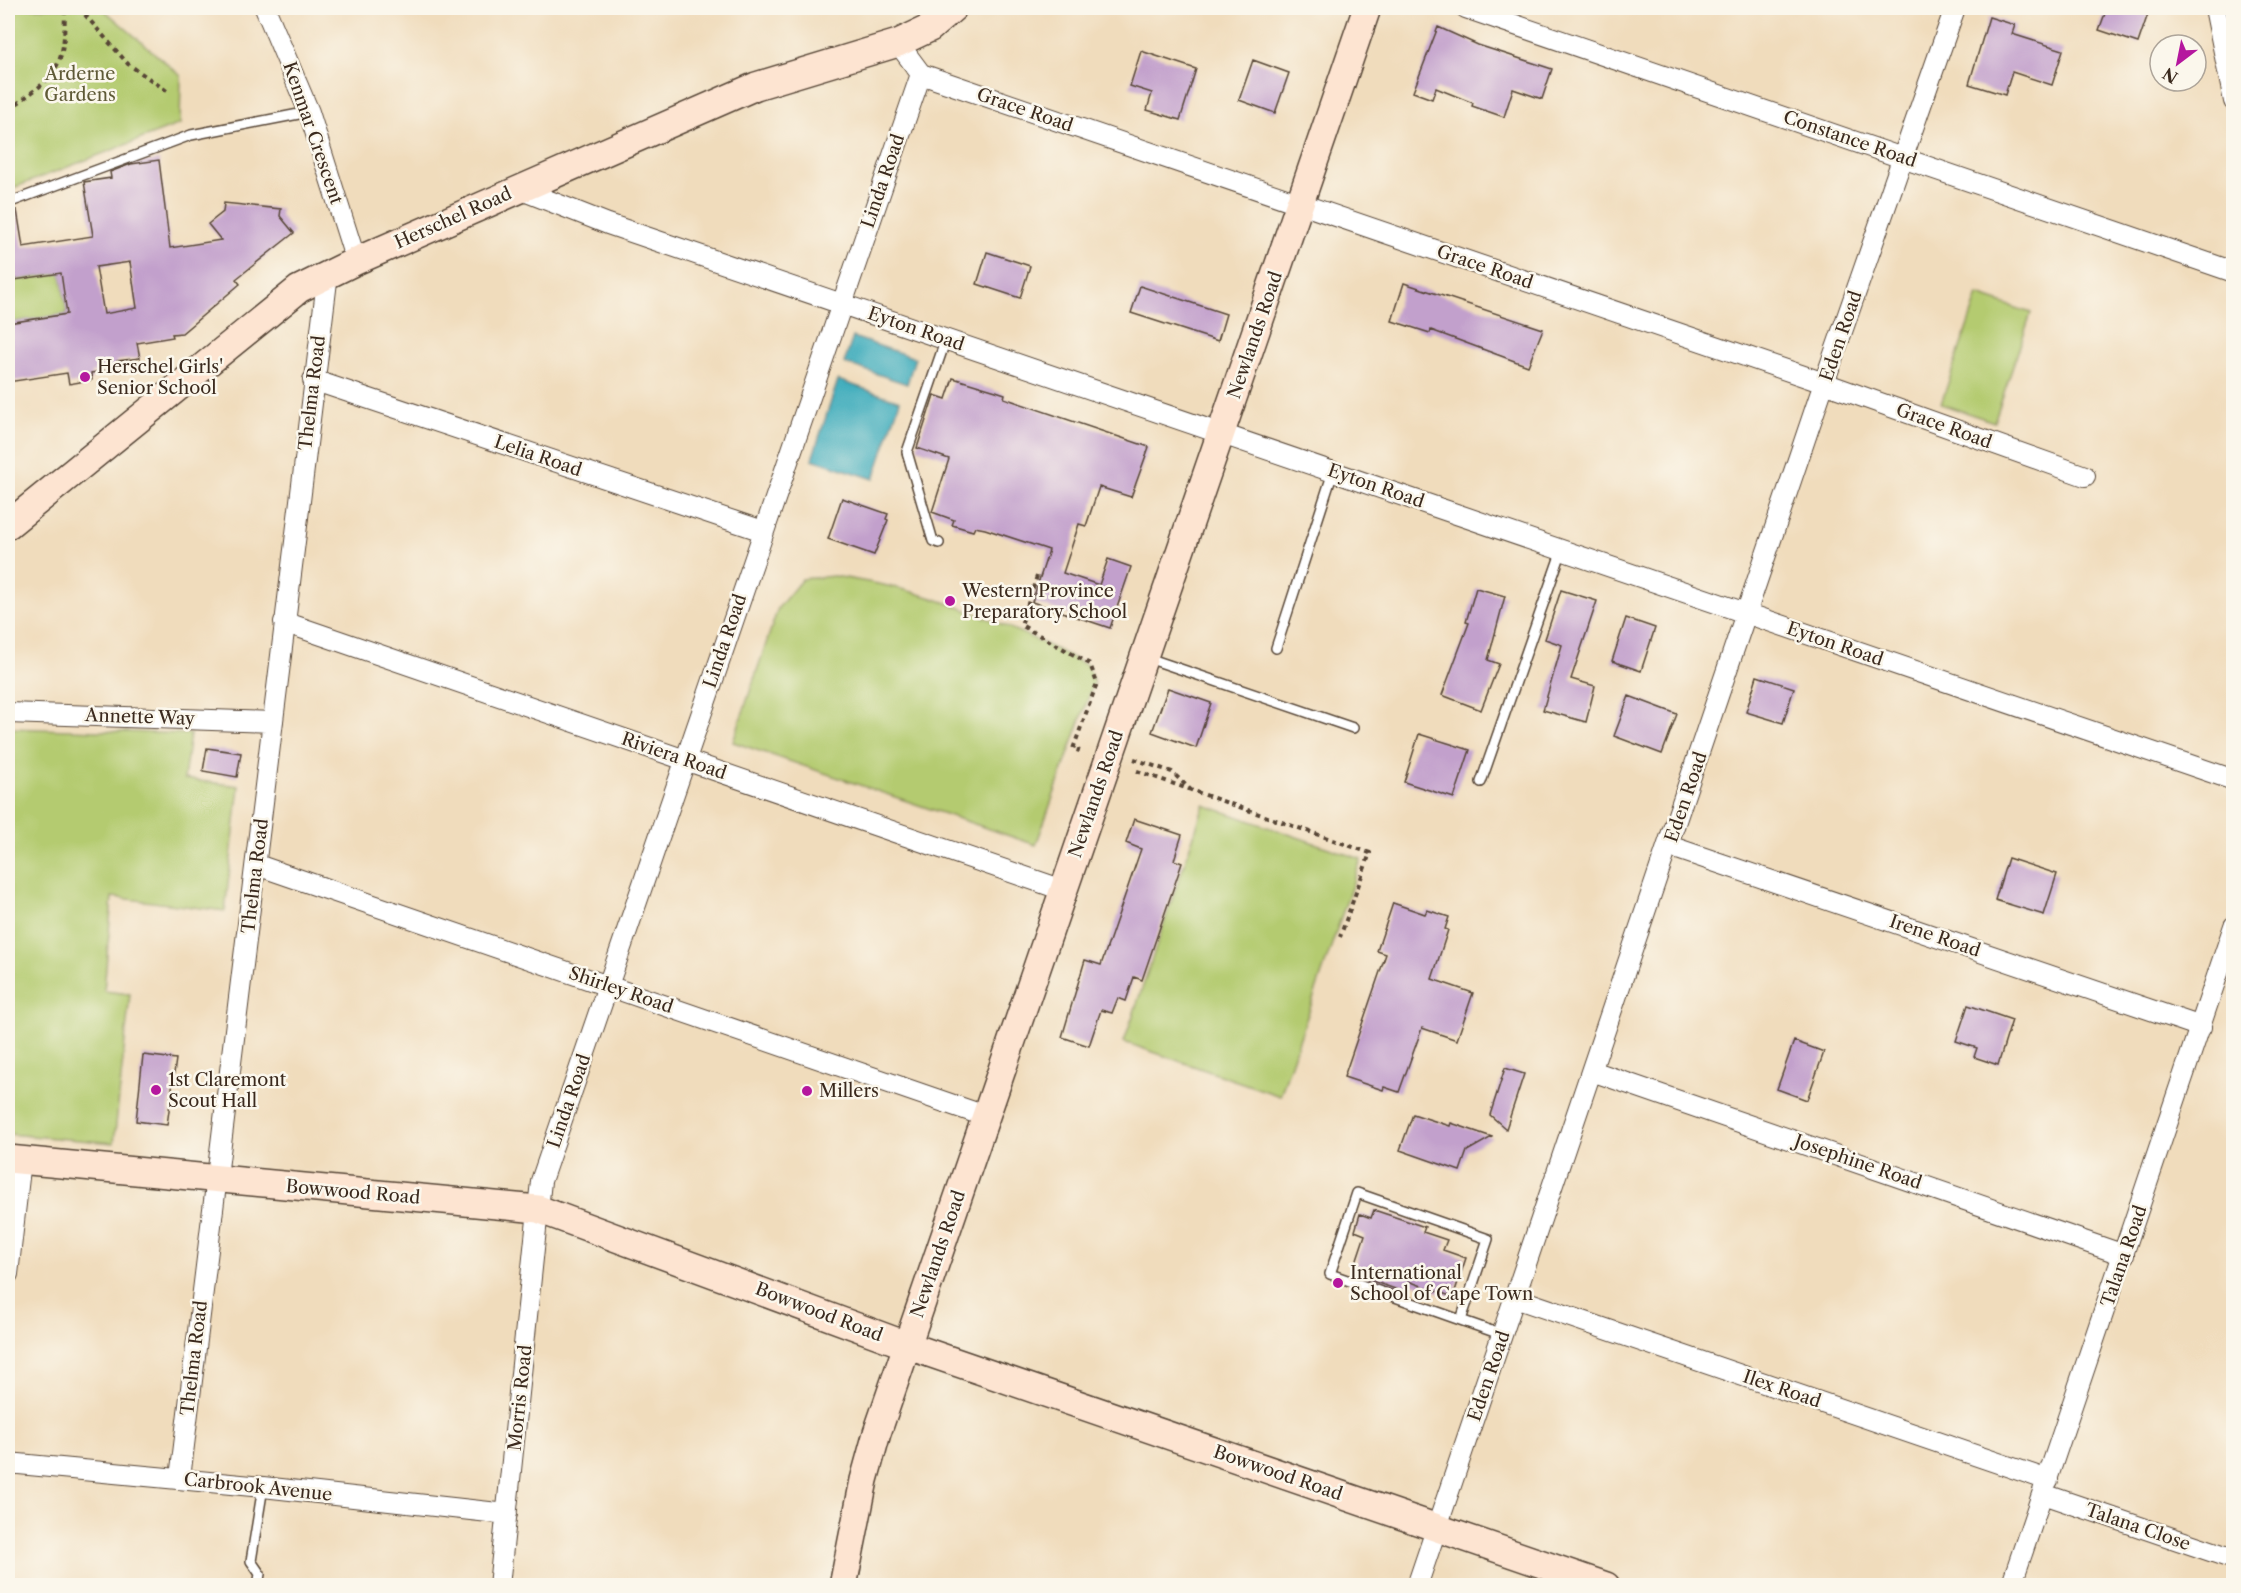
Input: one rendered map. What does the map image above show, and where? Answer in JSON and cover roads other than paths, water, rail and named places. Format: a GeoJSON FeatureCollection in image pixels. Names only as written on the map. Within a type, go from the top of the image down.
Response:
{"type":"FeatureCollection","features":[{"type":"Feature","properties":{"kind":"street","name":"Kenmar Crescent"},"geometry":{"type":"LineString","coordinates":[[265,8],[309,112],[356,261]]}},
{"type":"Feature","properties":{"kind":"street","name":"Herschel Road"},"geometry":{"type":"LineString","coordinates":[[8,525],[264,316],[299,289],[328,273],[756,86],[898,43],[930,28],[953,8]]}},
{"type":"Feature","properties":{"kind":"street","name":"Newlands Road"},"geometry":{"type":"LineString","coordinates":[[847,1584],[864,1480],[906,1345],[1367,8]]}},
{"type":"Feature","properties":{"kind":"street","name":"Constance Road"},"geometry":{"type":"LineString","coordinates":[[1466,8],[2234,272]]}},
{"type":"Feature","properties":{"kind":"street","name":"Eden Road"},"geometry":{"type":"LineString","coordinates":[[1417,1586],[1748,614],[1824,383],[1955,8]]}},
{"type":"Feature","properties":{"kind":"street"},"geometry":{"type":"LineString","coordinates":[[2215,8],[2234,101]]}},
{"type":"Feature","properties":{"kind":"street"},"geometry":{"type":"LineString","coordinates":[[898,43],[921,74]]}},
{"type":"Feature","properties":{"kind":"street","name":"Grace Road"},"geometry":{"type":"LineString","coordinates":[[921,74],[1824,383],[2085,476]]}},
{"type":"Feature","properties":{"kind":"street","name":"Linda Road"},"geometry":{"type":"LineString","coordinates":[[538,1209],[541,1181],[840,304],[921,74]]}},
{"type":"Feature","properties":{"kind":"street","name":"Eyton Road"},"geometry":{"type":"LineString","coordinates":[[519,189],[608,224],[840,304],[2234,780]]}},
{"type":"Feature","properties":{"kind":"street","name":"Thelma Road"},"geometry":{"type":"LineString","coordinates":[[180,1478],[257,865],[313,380],[328,273]]}},
{"type":"Feature","properties":{"kind":"street","name":"Lelia Road"},"geometry":{"type":"LineString","coordinates":[[313,380],[763,531]]}},
{"type":"Feature","properties":{"kind":"street","name":"Riviera Road"},"geometry":{"type":"LineString","coordinates":[[284,622],[1063,890]]}},
{"type":"Feature","properties":{"kind":"street","name":"Annette Way"},"geometry":{"type":"LineString","coordinates":[[8,713],[273,722]]}},
{"type":"Feature","properties":{"kind":"street","name":"Irene Road"},"geometry":{"type":"LineString","coordinates":[[1669,846],[2201,1027]]}},
{"type":"Feature","properties":{"kind":"street","name":"Shirley Road"},"geometry":{"type":"LineString","coordinates":[[257,865],[985,1116]]}},
{"type":"Feature","properties":{"kind":"street","name":"Talana Road"},"geometry":{"type":"LineString","coordinates":[[2011,1586],[2234,926]]}},
{"type":"Feature","properties":{"kind":"street","name":"Josephine Road"},"geometry":{"type":"LineString","coordinates":[[1592,1071],[2124,1255]]}},
{"type":"Feature","properties":{"kind":"street"},"geometry":{"type":"LineString","coordinates":[[8,1274],[14,1160]]}},
{"type":"Feature","properties":{"kind":"street","name":"Bowwood Road"},"geometry":{"type":"LineString","coordinates":[[14,1160],[538,1209],[906,1345],[1606,1586]]}},
{"type":"Feature","properties":{"kind":"street","name":"Morris Road"},"geometry":{"type":"LineString","coordinates":[[499,1586],[538,1209]]}},
{"type":"Feature","properties":{"kind":"street","name":"Ilex Road"},"geometry":{"type":"LineString","coordinates":[[1515,1298],[2045,1487]]}},
{"type":"Feature","properties":{"kind":"street","name":"Carbrook Avenue"},"geometry":{"type":"LineString","coordinates":[[8,1463],[180,1478],[507,1514]]}},
{"type":"Feature","properties":{"kind":"street","name":"Talana Close"},"geometry":{"type":"LineString","coordinates":[[2045,1487],[2234,1559]]}},
{"type":"Feature","properties":{"kind":"lane"},"geometry":{"type":"LineString","coordinates":[[8,203],[191,135],[309,112]]}},
{"type":"Feature","properties":{"kind":"lane"},"geometry":{"type":"LineString","coordinates":[[939,543],[933,541],[907,452],[946,339]]}},
{"type":"Feature","properties":{"kind":"lane"},"geometry":{"type":"LineString","coordinates":[[1276,648],[1333,472]]}},
{"type":"Feature","properties":{"kind":"lane"},"geometry":{"type":"LineString","coordinates":[[1481,782],[1562,550]]}},
{"type":"Feature","properties":{"kind":"lane"},"geometry":{"type":"LineString","coordinates":[[1143,657],[1353,728]]}},
{"type":"Feature","properties":{"kind":"lane"},"geometry":{"type":"LineString","coordinates":[[1461,1320],[1488,1239],[1357,1193],[1330,1274],[1503,1335]]}},
{"type":"Feature","properties":{"kind":"lane"},"geometry":{"type":"LineString","coordinates":[[258,1586],[260,1574],[251,1561],[262,1487]]}},
{"type":"Feature","properties":{"kind":"water"},"geometry":{"type":"Polygon","coordinates":[[[853,337],[915,358],[907,384],[844,363],[853,337]]]}},
{"type":"Feature","properties":{"kind":"water"},"geometry":{"type":"Polygon","coordinates":[[[838,380],[900,401],[874,479],[812,459],[838,380]]]}},
{"type":"Feature","properties":{"kind":"place","name":"Herschel Girls' Senior School"},"geometry":{"type":"Point","coordinates":[85,377]}},
{"type":"Feature","properties":{"kind":"place","name":"Western Province Preparatory School"},"geometry":{"type":"Point","coordinates":[950,601]}},
{"type":"Feature","properties":{"kind":"place","name":"1st Claremont Scout Hall"},"geometry":{"type":"Point","coordinates":[156,1090]}},
{"type":"Feature","properties":{"kind":"place","name":"Millers"},"geometry":{"type":"Point","coordinates":[807,1091]}},
{"type":"Feature","properties":{"kind":"place","name":"International School of Cape Town"},"geometry":{"type":"Point","coordinates":[1338,1283]}},
{"type":"Feature","properties":{"kind":"park label","name":"Arderne Gardens"},"geometry":{"type":"Point","coordinates":[80,84]}}]}
